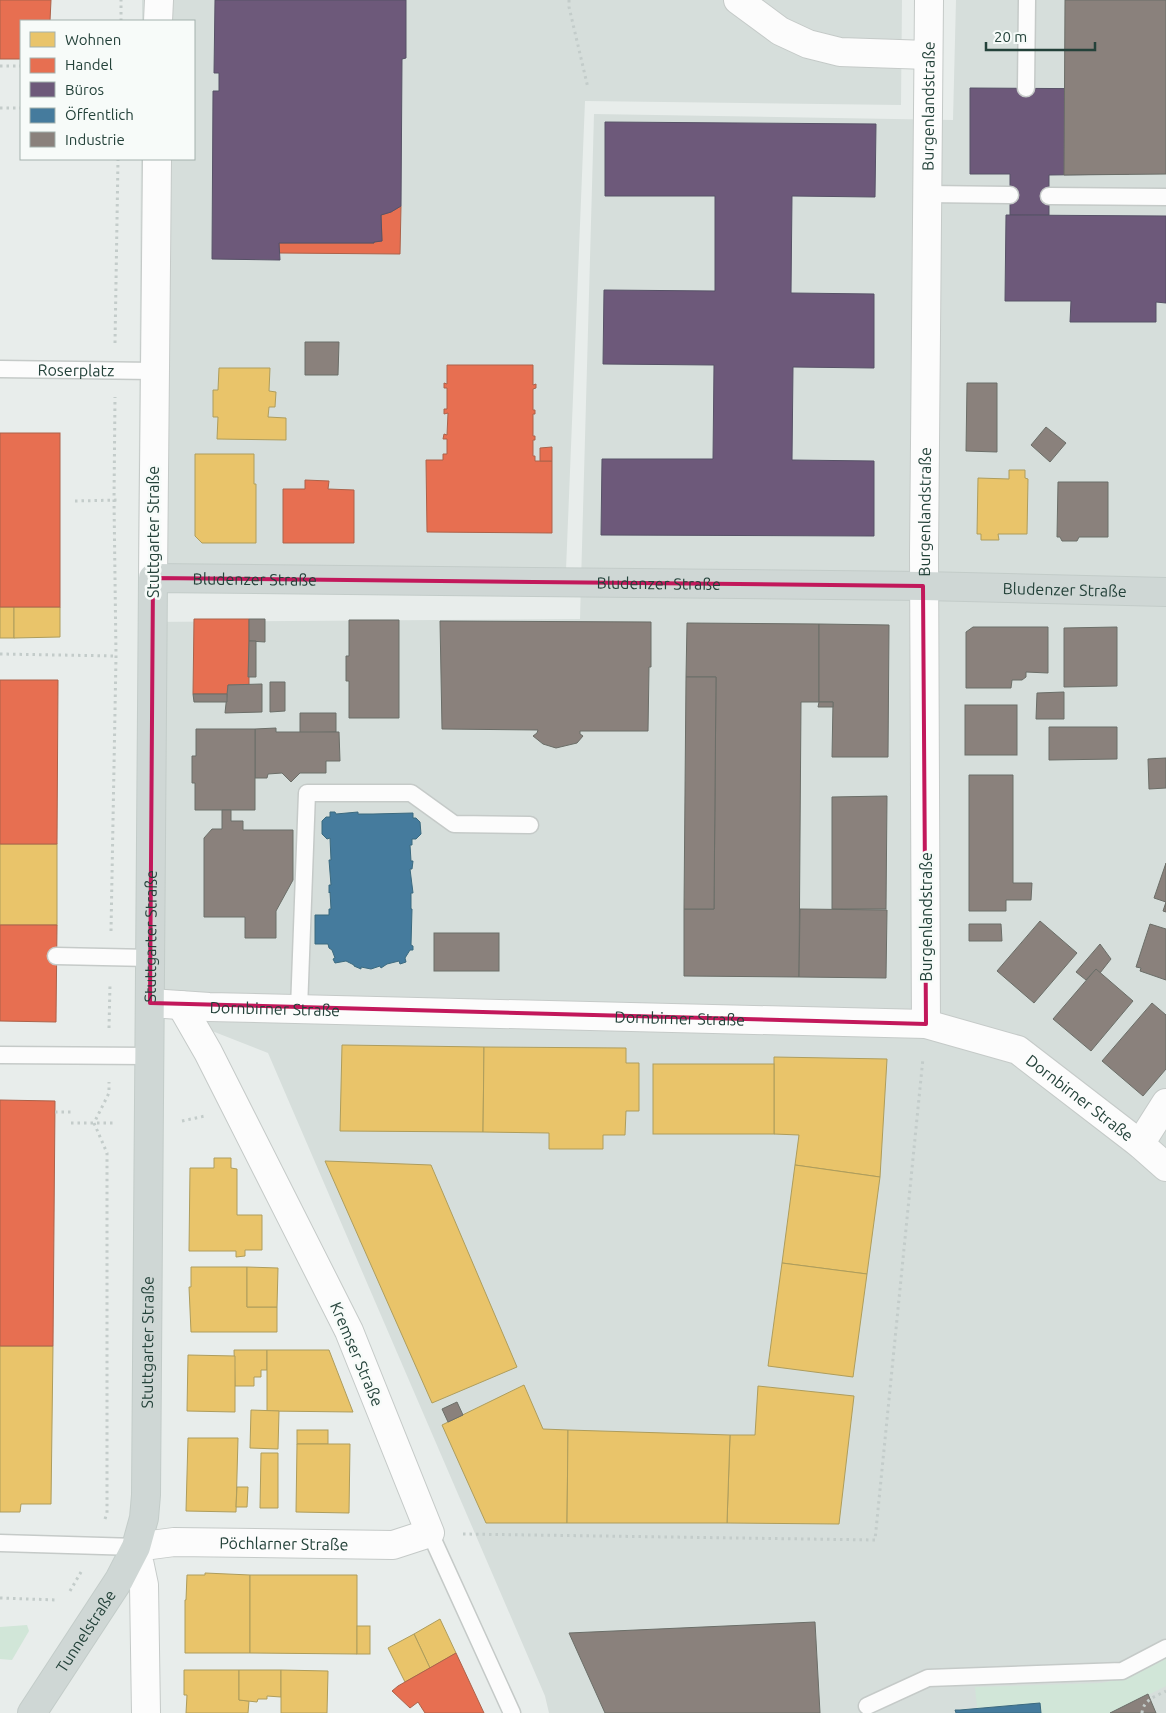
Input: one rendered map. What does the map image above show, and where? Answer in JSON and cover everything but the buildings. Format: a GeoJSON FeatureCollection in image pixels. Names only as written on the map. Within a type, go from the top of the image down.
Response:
{"type":"FeatureCollection","features":[{"type":"Feature","properties":{"kind":"main road","name":"Bludenzer Straße"},"geometry":{"type":"LineString","coordinates":[[153,578],[924,586],[1166,592]]}},
{"type":"Feature","properties":{"kind":"main road","name":"Stuttgarter Straße"},"geometry":{"type":"LineString","coordinates":[[136,1547],[144,1518],[146,1495],[153,578]]}},
{"type":"Feature","properties":{"kind":"main road","name":"Tunnelstraße"},"geometry":{"type":"LineString","coordinates":[[32,1713],[119,1580],[136,1547]]}},
{"type":"Feature","properties":{"kind":"street"},"geometry":{"type":"LineString","coordinates":[[158,20],[159,0]]}},
{"type":"Feature","properties":{"kind":"street"},"geometry":{"type":"LineString","coordinates":[[738,0],[780,31],[808,44],[840,52],[928,55]]}},
{"type":"Feature","properties":{"kind":"street","name":"Burgenlandstraße"},"geometry":{"type":"LineString","coordinates":[[926,1024],[924,586],[929,0]]}},
{"type":"Feature","properties":{"kind":"street","name":"Stuttgarter Straße"},"geometry":{"type":"LineString","coordinates":[[153,578],[157,160]]}},
{"type":"Feature","properties":{"kind":"street","name":"Dornbirner Straße"},"geometry":{"type":"LineString","coordinates":[[150,1003],[299,1009],[926,1024],[1018,1050],[1140,1144],[1166,1167]]}},
{"type":"Feature","properties":{"kind":"street","name":"Kremser Straße"},"geometry":{"type":"LineString","coordinates":[[181,1005],[208,1052],[349,1331],[430,1533]]}},
{"type":"Feature","properties":{"kind":"street"},"geometry":{"type":"LineString","coordinates":[[1140,1144],[1166,1103]]}},
{"type":"Feature","properties":{"kind":"street","name":"Pöchlarner Straße"},"geometry":{"type":"LineString","coordinates":[[136,1547],[174,1542],[393,1545],[430,1533]]}},
{"type":"Feature","properties":{"kind":"street","name":"Stuttgarter Straße"},"geometry":{"type":"LineString","coordinates":[[136,1547],[144,1586],[146,1713]]}},
{"type":"Feature","properties":{"kind":"lane"},"geometry":{"type":"LineString","coordinates":[[1026,88],[1027,0]]}},
{"type":"Feature","properties":{"kind":"lane"},"geometry":{"type":"LineString","coordinates":[[927,194],[1010,195]]}},
{"type":"Feature","properties":{"kind":"lane"},"geometry":{"type":"LineString","coordinates":[[1049,196],[1166,197]]}},
{"type":"Feature","properties":{"kind":"lane","name":"Roserplatz"},"geometry":{"type":"LineString","coordinates":[[0,369],[154,372]]}},
{"type":"Feature","properties":{"kind":"lane"},"geometry":{"type":"LineString","coordinates":[[299,1009],[307,793],[411,793],[454,824],[530,826]]}},
{"type":"Feature","properties":{"kind":"lane"},"geometry":{"type":"LineString","coordinates":[[56,956],[150,958]]}},
{"type":"Feature","properties":{"kind":"lane"},"geometry":{"type":"LineString","coordinates":[[0,1055],[149,1056]]}},
{"type":"Feature","properties":{"kind":"lane","name":"Kremser Straße"},"geometry":{"type":"LineString","coordinates":[[430,1533],[512,1713]]}},
{"type":"Feature","properties":{"kind":"lane"},"geometry":{"type":"LineString","coordinates":[[0,1543],[136,1547]]}},
{"type":"Feature","properties":{"kind":"lane"},"geometry":{"type":"LineString","coordinates":[[867,1706],[928,1678],[1122,1671],[1166,1648]]}},
{"type":"Feature","properties":{"kind":"path"},"geometry":{"type":"LineString","coordinates":[[120,20],[121,0]]}},
{"type":"Feature","properties":{"kind":"path"},"geometry":{"type":"LineString","coordinates":[[569,0],[588,88]]}},
{"type":"Feature","properties":{"kind":"path"},"geometry":{"type":"LineString","coordinates":[[0,66],[20,66]]}},
{"type":"Feature","properties":{"kind":"path"},"geometry":{"type":"LineString","coordinates":[[0,108],[20,108]]}},
{"type":"Feature","properties":{"kind":"path"},"geometry":{"type":"LineString","coordinates":[[67,1596],[96,1546],[107,1513],[106,1153],[94,1123],[109,1093],[116,656],[114,500],[118,160]]}},
{"type":"Feature","properties":{"kind":"path"},"geometry":{"type":"LineString","coordinates":[[76,501],[154,499]]}},
{"type":"Feature","properties":{"kind":"path"},"geometry":{"type":"LineString","coordinates":[[0,654],[116,656]]}},
{"type":"Feature","properties":{"kind":"path"},"geometry":{"type":"LineString","coordinates":[[430,1533],[875,1540],[926,1024]]}},
{"type":"Feature","properties":{"kind":"path"},"geometry":{"type":"LineString","coordinates":[[54,1112],[71,1112]]}},
{"type":"Feature","properties":{"kind":"path"},"geometry":{"type":"LineString","coordinates":[[71,1123],[94,1123]]}},
{"type":"Feature","properties":{"kind":"path"},"geometry":{"type":"LineString","coordinates":[[0,1598],[57,1600]]}},
{"type":"Feature","properties":{"kind":"path"},"geometry":{"type":"LineString","coordinates":[[1142,1713],[1143,1707],[1149,1700],[1166,1691]]}},
{"type":"Feature","properties":{"kind":"highlighted area"},"geometry":{"type":"Polygon","coordinates":[[[153,578],[923,586],[926,1024],[150,1003],[153,578]]]}},
{"type":"Feature","properties":{"kind":"shaded area"},"geometry":{"type":"Polygon","coordinates":[[[142,0],[902,0],[901,105],[585,101],[566,570],[138,576],[141,160],[195,160],[195,20],[142,20],[142,0]]]}},
{"type":"Feature","properties":{"kind":"shaded area"},"geometry":{"type":"Polygon","coordinates":[[[956,0],[1166,0],[1166,1713],[549,1713],[545,1696],[268,1053],[138,1002],[144,622],[580,619],[594,114],[953,120],[956,0]]]}},
{"type":"Feature","properties":{"kind":"green space"},"geometry":{"type":"Polygon","coordinates":[[[27,1625],[29,1631],[12,1660],[0,1659],[0,1627],[27,1625]]]}},
{"type":"Feature","properties":{"kind":"green space"},"geometry":{"type":"Polygon","coordinates":[[[1166,1659],[1166,1686],[1112,1713],[1041,1713],[1040,1703],[977,1708],[975,1687],[1101,1683],[1127,1678],[1166,1659]]]}}]}
